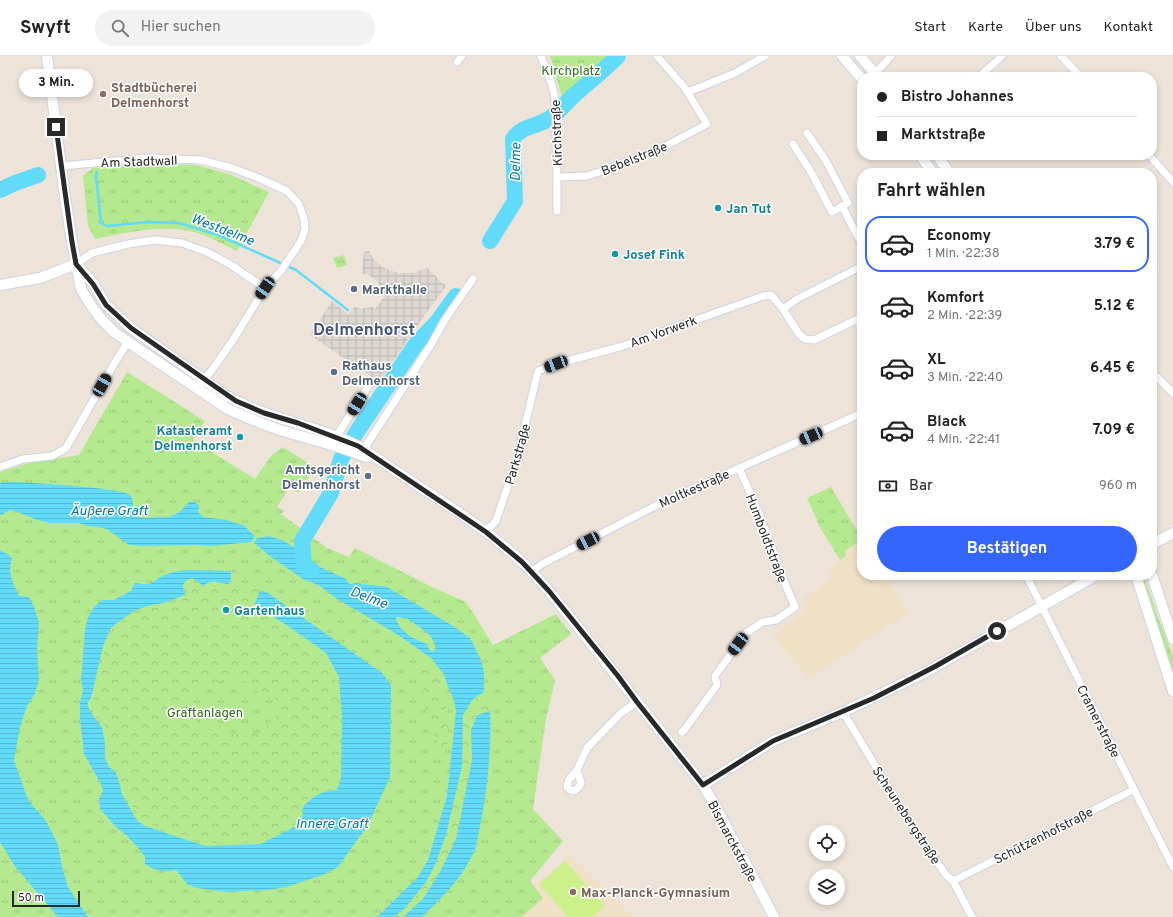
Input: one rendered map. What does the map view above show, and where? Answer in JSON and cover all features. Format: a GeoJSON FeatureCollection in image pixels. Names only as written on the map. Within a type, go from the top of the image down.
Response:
{"type":"FeatureCollection","features":[{"type":"Feature","properties":{"kind":"main road"},"geometry":{"type":"LineString","coordinates":[[47,56],[62,173],[80,289],[92,307],[114,332],[222,405],[246,417],[280,430],[338,442]]}},
{"type":"Feature","properties":{"kind":"main road"},"geometry":{"type":"LineString","coordinates":[[842,56],[857,74]]}},
{"type":"Feature","properties":{"kind":"main road"},"geometry":{"type":"LineString","coordinates":[[860,56],[872,72]]}},
{"type":"Feature","properties":{"kind":"main road"},"geometry":{"type":"LineString","coordinates":[[0,285],[40,278],[76,264]]}},
{"type":"Feature","properties":{"kind":"main road"},"geometry":{"type":"LineString","coordinates":[[76,264],[93,284],[106,305],[118,317],[131,328],[236,401],[264,413],[298,423],[338,442]]}},
{"type":"Feature","properties":{"kind":"main road","name":"Bismarckstraße"},"geometry":{"type":"LineString","coordinates":[[338,442],[359,449],[486,532],[532,572],[618,676],[703,785],[774,917]]}},
{"type":"Feature","properties":{"kind":"main road"},"geometry":{"type":"LineString","coordinates":[[1157,541],[1173,533]]}},
{"type":"Feature","properties":{"kind":"main road"},"geometry":{"type":"LineString","coordinates":[[703,785],[773,741],[843,712],[936,666],[1088,580]]}},
{"type":"Feature","properties":{"kind":"main road"},"geometry":{"type":"LineString","coordinates":[[1138,580],[1173,691]]}},
{"type":"Feature","properties":{"kind":"main road"},"geometry":{"type":"LineString","coordinates":[[1154,580],[1173,639]]}},
{"type":"Feature","properties":{"kind":"street"},"geometry":{"type":"LineString","coordinates":[[457,62],[462,56]]}},
{"type":"Feature","properties":{"kind":"street","name":"Kirchstraße"},"geometry":{"type":"LineString","coordinates":[[541,56],[552,85],[555,98],[557,211]]}},
{"type":"Feature","properties":{"kind":"street"},"geometry":{"type":"LineString","coordinates":[[657,56],[688,92],[735,73],[765,56]]}},
{"type":"Feature","properties":{"kind":"street"},"geometry":{"type":"LineString","coordinates":[[878,72],[891,56]]}},
{"type":"Feature","properties":{"kind":"street"},"geometry":{"type":"LineString","coordinates":[[984,72],[1002,56]]}},
{"type":"Feature","properties":{"kind":"street"},"geometry":{"type":"LineString","coordinates":[[1061,56],[1076,72]]}},
{"type":"Feature","properties":{"kind":"street","name":"Bebelstraße"},"geometry":{"type":"LineString","coordinates":[[557,177],[587,176],[602,171],[662,148],[707,124],[688,92]]}},
{"type":"Feature","properties":{"kind":"street"},"geometry":{"type":"LineString","coordinates":[[793,144],[811,172],[832,212],[848,203],[826,161],[807,133]]}},
{"type":"Feature","properties":{"kind":"street","name":"Am Stadtwall"},"geometry":{"type":"LineString","coordinates":[[62,173],[159,158],[201,160],[232,168],[261,179],[287,191],[299,204],[304,218],[305,229],[300,241],[289,260],[265,288],[233,340],[212,370],[197,388]]}},
{"type":"Feature","properties":{"kind":"street"},"geometry":{"type":"LineString","coordinates":[[1153,160],[1173,182]]}},
{"type":"Feature","properties":{"kind":"street"},"geometry":{"type":"LineString","coordinates":[[842,206],[857,235]]}},
{"type":"Feature","properties":{"kind":"street"},"geometry":{"type":"LineString","coordinates":[[76,264],[92,253],[128,244],[155,240],[182,243],[207,252],[231,265],[265,288]]}},
{"type":"Feature","properties":{"kind":"street"},"geometry":{"type":"LineString","coordinates":[[783,310],[797,299],[857,269]]}},
{"type":"Feature","properties":{"kind":"street"},"geometry":{"type":"LineString","coordinates":[[359,449],[432,343],[444,322],[473,279]]}},
{"type":"Feature","properties":{"kind":"street","name":"Am Vorwerk"},"geometry":{"type":"LineString","coordinates":[[538,371],[556,364],[623,346],[763,296],[770,295],[783,310],[799,334],[805,339],[814,340],[857,319]]}},
{"type":"Feature","properties":{"kind":"street"},"geometry":{"type":"LineString","coordinates":[[0,467],[23,459],[52,456],[66,448],[117,358],[128,342]]}},
{"type":"Feature","properties":{"kind":"street","name":"Parkstraße"},"geometry":{"type":"LineString","coordinates":[[486,532],[496,521],[517,459],[538,371]]}},
{"type":"Feature","properties":{"kind":"street"},"geometry":{"type":"LineString","coordinates":[[1157,377],[1173,393]]}},
{"type":"Feature","properties":{"kind":"street"},"geometry":{"type":"LineString","coordinates":[[338,442],[371,382]]}},
{"type":"Feature","properties":{"kind":"street","name":"Moltkestraße"},"geometry":{"type":"LineString","coordinates":[[532,572],[542,564],[657,505],[857,415]]}},
{"type":"Feature","properties":{"kind":"street","name":"Humboldtstraße"},"geometry":{"type":"LineString","coordinates":[[682,732],[717,685],[715,676],[746,634],[763,622],[776,620],[795,608],[759,513],[739,468]]}},
{"type":"Feature","properties":{"kind":"street","name":"Cramerstraße"},"geometry":{"type":"LineString","coordinates":[[1028,580],[1173,867]]}},
{"type":"Feature","properties":{"kind":"street"},"geometry":{"type":"LineString","coordinates":[[577,770],[587,748],[621,713],[637,702]]}},
{"type":"Feature","properties":{"kind":"street","name":"Scheunebergstraße"},"geometry":{"type":"LineString","coordinates":[[843,712],[903,812],[946,875],[952,881],[972,917]]}},
{"type":"Feature","properties":{"kind":"street","name":"Schützenhofstraße"},"geometry":{"type":"LineString","coordinates":[[952,881],[1133,790]]}},
{"type":"Feature","properties":{"kind":"shaded area"},"geometry":{"type":"Polygon","coordinates":[[[369,251],[374,260],[382,267],[398,273],[413,273],[427,268],[446,286],[379,382],[310,335],[332,301],[349,315],[354,307],[361,309],[372,307],[375,309],[384,297],[380,293],[380,286],[375,279],[367,274],[362,274],[364,252],[369,251]]]}},
{"type":"Feature","properties":{"kind":"shaded area"},"geometry":{"type":"Polygon","coordinates":[[[831,487],[857,531],[857,580],[887,580],[908,613],[809,678],[773,636],[803,612],[806,604],[803,599],[833,577],[827,568],[840,560],[821,529],[807,498],[831,487]]]}},
{"type":"Feature","properties":{"kind":"shaded area","name":"Max-Planck-Gymnasium"},"geometry":{"type":"Polygon","coordinates":[[[570,855],[633,917],[522,917],[543,898],[534,886],[570,855]]]}},
{"type":"Feature","properties":{"kind":"green space","name":"Kirchplatz"},"geometry":{"type":"Polygon","coordinates":[[[550,56],[607,56],[562,97],[550,56]]]}},
{"type":"Feature","properties":{"kind":"green space"},"geometry":{"type":"Polygon","coordinates":[[[159,164],[196,165],[229,174],[269,192],[237,251],[204,235],[177,229],[136,231],[95,239],[88,226],[83,176],[93,168],[159,164]]]}},
{"type":"Feature","properties":{"kind":"green space"},"geometry":{"type":"Polygon","coordinates":[[[344,255],[347,265],[337,268],[333,258],[344,255]]]}},
{"type":"Feature","properties":{"kind":"green space","name":"Graftanlagen"},"geometry":{"type":"Polygon","coordinates":[[[127,372],[205,421],[193,440],[255,479],[271,456],[283,447],[314,467],[299,493],[289,488],[277,507],[284,511],[281,514],[327,548],[349,557],[355,548],[432,587],[466,602],[493,645],[556,614],[571,634],[540,658],[555,680],[546,719],[533,809],[563,841],[530,881],[543,898],[522,917],[0,917],[0,472],[29,463],[79,455],[127,372]]]}},
{"type":"Feature","properties":{"kind":"green space"},"geometry":{"type":"Polygon","coordinates":[[[831,487],[857,531],[857,543],[845,551],[846,556],[840,560],[821,529],[807,498],[831,487]]]}},
{"type":"Feature","properties":{"kind":"green space"},"geometry":{"type":"Polygon","coordinates":[[[1142,580],[1146,580],[1173,656],[1173,672],[1142,580]]]}},
{"type":"Feature","properties":{"kind":"green space"},"geometry":{"type":"Polygon","coordinates":[[[190,582],[193,582],[202,589],[213,584],[229,587],[234,584],[258,589],[252,603],[254,608],[284,626],[324,655],[336,677],[339,718],[339,779],[335,788],[320,790],[312,795],[301,805],[299,822],[261,841],[206,843],[141,820],[125,793],[121,777],[117,770],[111,765],[108,757],[108,742],[105,726],[99,721],[91,706],[105,647],[114,630],[136,614],[189,597],[186,587],[190,582]],[[221,601],[218,617],[230,620],[234,604],[221,601]],[[227,678],[205,686],[192,696],[191,712],[201,727],[225,735],[261,733],[276,715],[275,699],[259,693],[244,681],[227,678]]]}},
{"type":"Feature","properties":{"kind":"green space"},"geometry":{"type":"Polygon","coordinates":[[[422,666],[430,667],[446,704],[448,737],[443,765],[437,741],[425,706],[423,696],[425,681],[417,670],[422,666]]]}},
{"type":"Feature","properties":{"kind":"green space"},"geometry":{"type":"Polygon","coordinates":[[[485,693],[490,710],[476,714],[471,730],[472,760],[456,839],[441,870],[423,899],[403,917],[395,917],[406,908],[427,883],[435,865],[446,835],[462,767],[463,715],[474,699],[485,693]]]}},
{"type":"Feature","properties":{"kind":"green space"},"geometry":{"type":"Polygon","coordinates":[[[565,861],[605,906],[592,917],[568,917],[539,884],[565,861]]]}},
{"type":"Feature","properties":{"kind":"water","name":"Äußere Graft"},"geometry":{"type":"Polygon","coordinates":[[[6,482],[76,486],[124,492],[131,496],[133,512],[141,518],[169,517],[180,512],[189,502],[192,501],[199,505],[198,512],[203,517],[226,520],[243,525],[255,536],[251,542],[212,546],[129,545],[107,529],[87,526],[79,523],[51,523],[37,520],[13,510],[0,516],[0,483],[6,482]]]}},
{"type":"Feature","properties":{"kind":"water"},"geometry":{"type":"Polygon","coordinates":[[[269,536],[284,541],[309,557],[311,561],[322,568],[346,579],[349,584],[356,583],[387,587],[453,626],[470,638],[480,658],[484,671],[484,692],[473,699],[463,715],[462,766],[446,835],[435,865],[426,882],[405,908],[394,917],[377,917],[418,877],[428,860],[447,796],[456,711],[454,701],[443,673],[431,658],[395,633],[337,599],[320,586],[303,579],[271,557],[254,543],[257,538],[269,536]],[[396,618],[400,627],[408,635],[427,644],[432,652],[435,650],[435,644],[430,635],[407,618],[396,618]]]}},
{"type":"Feature","properties":{"kind":"water"},"geometry":{"type":"Polygon","coordinates":[[[0,550],[9,555],[12,559],[10,569],[11,578],[19,596],[29,597],[39,622],[37,650],[39,679],[35,694],[27,706],[20,727],[14,760],[28,800],[46,821],[58,845],[68,887],[88,917],[58,917],[14,865],[0,842],[0,550]]]}},
{"type":"Feature","properties":{"kind":"water","name":"Innere Graft"},"geometry":{"type":"Polygon","coordinates":[[[194,570],[231,571],[231,582],[228,584],[210,582],[203,586],[194,579],[189,579],[183,586],[185,595],[164,603],[147,606],[134,611],[111,628],[103,646],[91,698],[88,702],[88,707],[93,716],[102,727],[105,743],[105,758],[109,767],[115,772],[122,794],[139,822],[145,826],[205,846],[261,844],[302,823],[303,807],[311,799],[326,791],[337,790],[341,779],[342,718],[339,677],[326,653],[285,624],[256,606],[255,603],[260,591],[268,593],[382,673],[391,685],[390,777],[368,825],[338,867],[323,875],[286,887],[268,890],[227,892],[197,888],[187,884],[176,870],[160,870],[145,864],[145,857],[140,850],[100,809],[99,799],[103,791],[101,784],[84,754],[80,718],[80,702],[83,691],[81,680],[85,630],[88,617],[95,606],[103,600],[114,600],[131,591],[135,583],[150,584],[160,577],[168,574],[194,570]]]}},
{"type":"Feature","properties":{"kind":"water"},"geometry":{"type":"Polygon","coordinates":[[[490,711],[490,754],[487,784],[474,853],[462,874],[422,917],[403,917],[423,899],[441,870],[456,839],[472,760],[471,730],[477,715],[490,711]]]}},
{"type":"Feature","properties":{"kind":"waterway","name":"Delme"},"geometry":{"type":"LineString","coordinates":[[490,241],[515,201],[513,139],[521,131],[553,116],[618,56]]}},
{"type":"Feature","properties":{"kind":"waterway","name":"Westdelme"},"geometry":{"type":"LineString","coordinates":[[97,172],[96,176],[101,223],[107,226],[148,222],[179,223],[218,235],[296,270],[348,310]]}},
{"type":"Feature","properties":{"kind":"waterway"},"geometry":{"type":"LineString","coordinates":[[0,190],[38,175]]}},
{"type":"Feature","properties":{"kind":"waterway","name":"Delme"},"geometry":{"type":"LineString","coordinates":[[312,570],[304,565],[302,541],[331,493],[341,459],[358,430],[416,344],[438,321],[456,296]]}},
{"type":"Feature","properties":{"kind":"place","name":"Stadtbücherei Delmenhorst"},"geometry":{"type":"Point","coordinates":[103,94]}},
{"type":"Feature","properties":{"kind":"place","name":"Jan Tut"},"geometry":{"type":"Point","coordinates":[718,208]}},
{"type":"Feature","properties":{"kind":"place","name":"Josef Fink"},"geometry":{"type":"Point","coordinates":[615,254]}},
{"type":"Feature","properties":{"kind":"place","name":"Markthalle"},"geometry":{"type":"Point","coordinates":[354,289]}},
{"type":"Feature","properties":{"kind":"place","name":"Rathaus Delmenhorst"},"geometry":{"type":"Point","coordinates":[334,372]}},
{"type":"Feature","properties":{"kind":"place","name":"Katasteramt Delmenhorst"},"geometry":{"type":"Point","coordinates":[240,437]}},
{"type":"Feature","properties":{"kind":"place","name":"Amtsgericht Delmenhorst"},"geometry":{"type":"Point","coordinates":[368,476]}},
{"type":"Feature","properties":{"kind":"place","name":"Gartenhaus"},"geometry":{"type":"Point","coordinates":[226,610]}},
{"type":"Feature","properties":{"kind":"place","name":"Max-Planck-Gymnasium"},"geometry":{"type":"Point","coordinates":[573,892]}},
{"type":"Feature","properties":{"kind":"district","name":"Delmenhorst"},"geometry":{"type":"Point","coordinates":[364,329]}},
{"type":"Feature","properties":{"kind":"route"},"geometry":{"type":"LineString","coordinates":[[56,127],[76,264],[93,284],[106,305],[131,328],[224,394],[264,413],[298,423],[345,440],[364,449],[386,466],[486,532],[522,562],[549,591],[703,785],[773,741],[874,698],[936,666],[997,631]]}}]}
